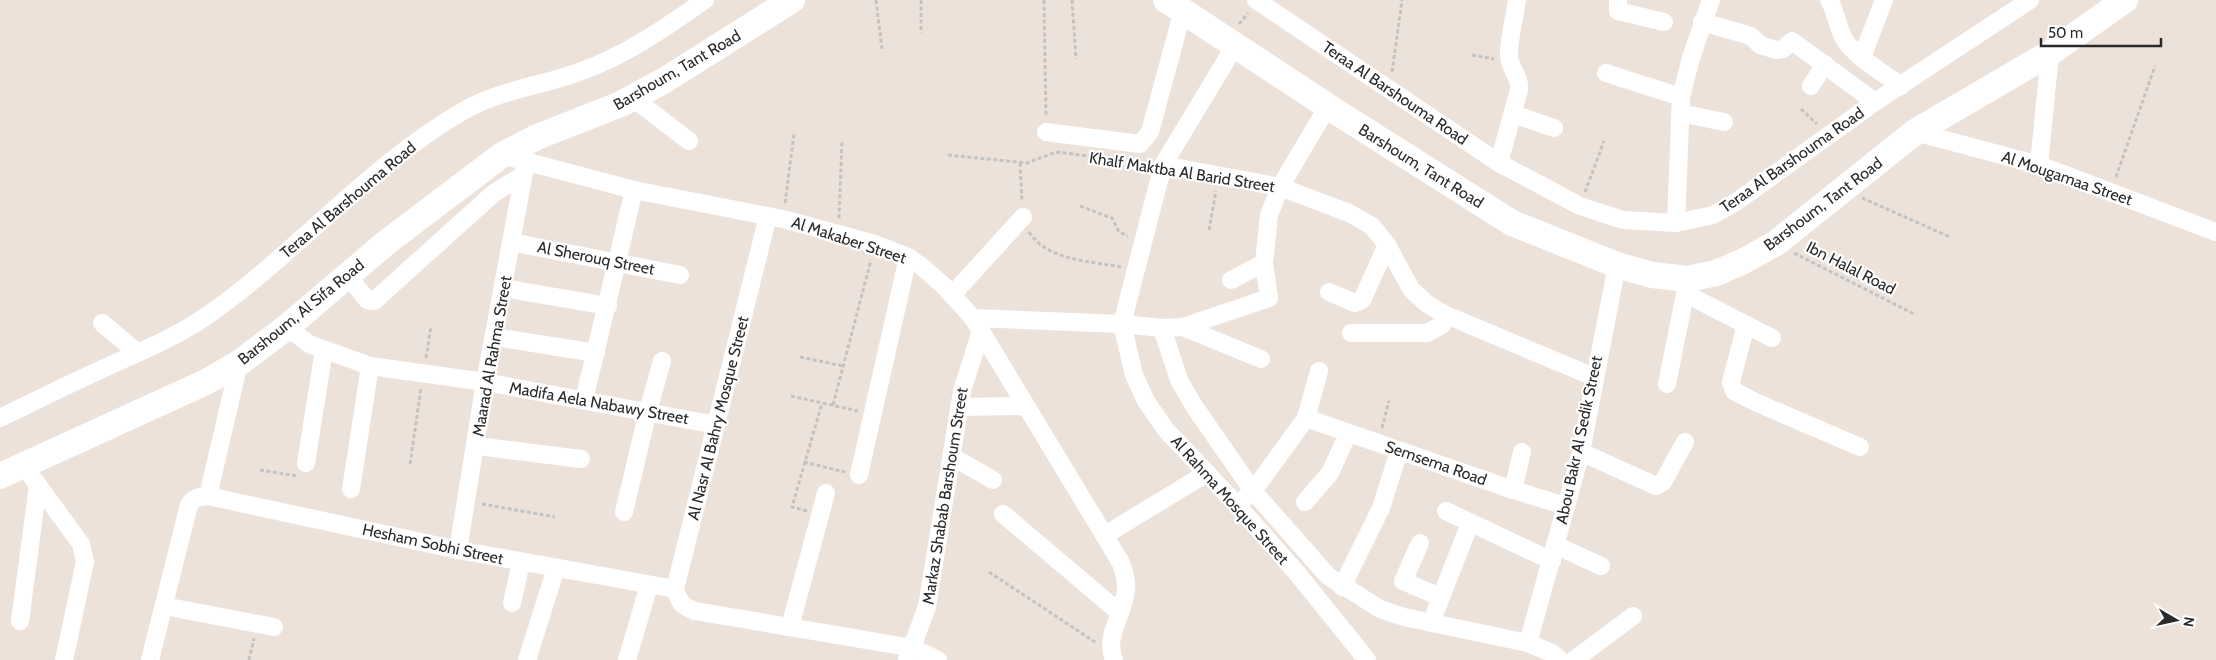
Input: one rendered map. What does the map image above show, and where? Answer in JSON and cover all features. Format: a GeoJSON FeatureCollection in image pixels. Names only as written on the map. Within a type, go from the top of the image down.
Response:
{"type":"FeatureCollection","features":[{"type":"Feature","properties":{"kind":"main road","name":"Barshoum, Tant Road"},"geometry":{"type":"LineString","coordinates":[[517,164],[537,137],[598,114],[632,98],[665,80],[792,0]]}},
{"type":"Feature","properties":{"kind":"main road","name":"Barshoum, Tant Road"},"geometry":{"type":"LineString","coordinates":[[1175,5],[1512,224],[1617,265],[1687,286],[1742,262],[1776,244],[1915,132],[2050,53],[2125,0]]}},
{"type":"Feature","properties":{"kind":"main road","name":"Barshoum, Al Sifa Road"},"geometry":{"type":"LineString","coordinates":[[0,476],[31,475],[239,363],[287,327],[433,206],[517,164]]}},
{"type":"Feature","properties":{"kind":"street","name":"Teraa Al Barshouma Road"},"geometry":{"type":"LineString","coordinates":[[0,418],[187,330],[215,311],[386,166],[438,127],[466,109],[500,95],[600,64],[653,36],[705,0]]}},
{"type":"Feature","properties":{"kind":"street","name":"Teraa Al Barshouma Road"},"geometry":{"type":"LineString","coordinates":[[1256,0],[1499,163],[1580,206],[1623,220],[1676,223],[1713,215],[1736,202],[1828,134],[2030,0]]}},
{"type":"Feature","properties":{"kind":"street"},"geometry":{"type":"LineString","coordinates":[[1499,163],[1520,85],[1510,62],[1509,54],[1518,0]]}},
{"type":"Feature","properties":{"kind":"street"},"geometry":{"type":"LineString","coordinates":[[1618,0],[1616,8],[1618,12],[1664,22]]}},
{"type":"Feature","properties":{"kind":"street"},"geometry":{"type":"LineString","coordinates":[[1676,223],[1680,105],[1702,22],[1711,0]]}},
{"type":"Feature","properties":{"kind":"street"},"geometry":{"type":"LineString","coordinates":[[1862,57],[1884,0]]}},
{"type":"Feature","properties":{"kind":"street"},"geometry":{"type":"LineString","coordinates":[[1835,4],[1844,39],[1862,57],[1901,86]]}},
{"type":"Feature","properties":{"kind":"street"},"geometry":{"type":"LineString","coordinates":[[1046,132],[1140,144],[1145,141],[1150,132],[1175,5]]}},
{"type":"Feature","properties":{"kind":"street"},"geometry":{"type":"LineString","coordinates":[[1702,22],[1752,36],[1761,46],[1776,50],[1782,49],[1791,41],[1875,102]]}},
{"type":"Feature","properties":{"kind":"street"},"geometry":{"type":"LineString","coordinates":[[1122,324],[1162,165],[1232,42]]}},
{"type":"Feature","properties":{"kind":"street"},"geometry":{"type":"LineString","coordinates":[[2040,165],[2050,53]]}},
{"type":"Feature","properties":{"kind":"street"},"geometry":{"type":"LineString","coordinates":[[1811,86],[1825,64]]}},
{"type":"Feature","properties":{"kind":"street"},"geometry":{"type":"LineString","coordinates":[[1606,73],[1724,122]]}},
{"type":"Feature","properties":{"kind":"street"},"geometry":{"type":"LineString","coordinates":[[632,98],[689,140]]}},
{"type":"Feature","properties":{"kind":"street"},"geometry":{"type":"LineString","coordinates":[[977,325],[1122,324],[1162,328],[1183,327],[1270,297],[1264,263],[1266,229],[1280,187],[1328,106]]}},
{"type":"Feature","properties":{"kind":"street"},"geometry":{"type":"LineString","coordinates":[[1513,114],[1554,128]]}},
{"type":"Feature","properties":{"kind":"street","name":"Al Mougamaa Street"},"geometry":{"type":"LineString","coordinates":[[1915,132],[2040,165],[2216,232]]}},
{"type":"Feature","properties":{"kind":"street"},"geometry":{"type":"LineString","coordinates":[[348,276],[367,300],[374,301],[494,193],[517,164]]}},
{"type":"Feature","properties":{"kind":"street","name":"Al Makaber Street"},"geometry":{"type":"LineString","coordinates":[[517,164],[634,190],[775,217],[839,233],[908,257],[952,295],[977,325],[1121,563],[1126,576],[1126,589],[1112,633],[1113,657]]}},
{"type":"Feature","properties":{"kind":"street","name":"Maarad Al Rahma Street"},"geometry":{"type":"LineString","coordinates":[[458,550],[477,446],[485,382],[511,242],[517,164]]}},
{"type":"Feature","properties":{"kind":"street","name":"Khalf Maktba Al Barid Street"},"geometry":{"type":"LineString","coordinates":[[1162,165],[1280,187],[1349,213],[1372,226],[1387,244],[1411,288],[1427,304],[1446,315],[1594,377]]}},
{"type":"Feature","properties":{"kind":"street"},"geometry":{"type":"LineString","coordinates":[[584,400],[608,306],[634,190]]}},
{"type":"Feature","properties":{"kind":"street","name":"Al Nasr Al Bahry Mosque Street"},"geometry":{"type":"LineString","coordinates":[[675,589],[716,425],[775,217]]}},
{"type":"Feature","properties":{"kind":"street"},"geometry":{"type":"LineString","coordinates":[[952,295],[1023,217]]}},
{"type":"Feature","properties":{"kind":"street","name":"Al Sherouq Street"},"geometry":{"type":"LineString","coordinates":[[511,242],[618,261],[680,275]]}},
{"type":"Feature","properties":{"kind":"street"},"geometry":{"type":"LineString","coordinates":[[1329,292],[1355,303],[1362,300],[1387,244]]}},
{"type":"Feature","properties":{"kind":"street"},"geometry":{"type":"LineString","coordinates":[[859,475],[908,257]]}},
{"type":"Feature","properties":{"kind":"street"},"geometry":{"type":"LineString","coordinates":[[1231,280],[1264,263]]}},
{"type":"Feature","properties":{"kind":"street","name":"Abou Bakr Al Sedik Street"},"geometry":{"type":"LineString","coordinates":[[1528,642],[1554,553],[1580,452],[1617,265]]}},
{"type":"Feature","properties":{"kind":"street"},"geometry":{"type":"LineString","coordinates":[[1667,384],[1687,286],[1746,325],[1772,338]]}},
{"type":"Feature","properties":{"kind":"street"},"geometry":{"type":"LineString","coordinates":[[503,288],[608,306]]}},
{"type":"Feature","properties":{"kind":"street"},"geometry":{"type":"LineString","coordinates":[[1351,334],[1427,333],[1442,325],[1446,315]]}},
{"type":"Feature","properties":{"kind":"street"},"geometry":{"type":"LineString","coordinates":[[102,323],[138,353]]}},
{"type":"Feature","properties":{"kind":"street","name":"Al Rahma Mosque Street"},"geometry":{"type":"LineString","coordinates":[[1122,324],[1134,375],[1146,401],[1166,430],[1237,505],[1308,586],[1367,660]]}},
{"type":"Feature","properties":{"kind":"street","name":"Markaz Shabab Barshoum Street"},"geometry":{"type":"LineString","coordinates":[[910,654],[927,607],[959,407],[977,325]]}},
{"type":"Feature","properties":{"kind":"street"},"geometry":{"type":"LineString","coordinates":[[1746,325],[1731,382],[1734,391],[1755,402],[1860,446]]}},
{"type":"Feature","properties":{"kind":"street","name":"Madifa Aela Nabawy Street"},"geometry":{"type":"LineString","coordinates":[[287,327],[308,344],[370,366],[485,382],[716,425]]}},
{"type":"Feature","properties":{"kind":"street"},"geometry":{"type":"LineString","coordinates":[[1183,327],[1261,358]]}},
{"type":"Feature","properties":{"kind":"street"},"geometry":{"type":"LineString","coordinates":[[1162,328],[1179,380],[1194,406],[1253,491],[1328,576],[1342,587],[1380,609],[1431,623],[1528,642],[1547,650],[1560,660]]}},
{"type":"Feature","properties":{"kind":"street"},"geometry":{"type":"LineString","coordinates":[[494,337],[596,353]]}},
{"type":"Feature","properties":{"kind":"street"},"geometry":{"type":"LineString","coordinates":[[306,462],[324,350]]}},
{"type":"Feature","properties":{"kind":"street"},"geometry":{"type":"LineString","coordinates":[[624,512],[662,361]]}},
{"type":"Feature","properties":{"kind":"street"},"geometry":{"type":"LineString","coordinates":[[150,660],[164,606],[200,498],[239,363]]}},
{"type":"Feature","properties":{"kind":"street"},"geometry":{"type":"LineString","coordinates":[[351,489],[370,366]]}},
{"type":"Feature","properties":{"kind":"street"},"geometry":{"type":"LineString","coordinates":[[1237,505],[1253,491],[1306,418],[1319,372]]}},
{"type":"Feature","properties":{"kind":"street"},"geometry":{"type":"LineString","coordinates":[[959,407],[1026,406]]}},
{"type":"Feature","properties":{"kind":"street","name":"Semsema Road"},"geometry":{"type":"LineString","coordinates":[[1306,418],[1513,490],[1566,506]]}},
{"type":"Feature","properties":{"kind":"street"},"geometry":{"type":"LineString","coordinates":[[1305,502],[1330,473],[1348,434]]}},
{"type":"Feature","properties":{"kind":"street"},"geometry":{"type":"LineString","coordinates":[[1580,452],[1656,486],[1663,482],[1685,442]]}},
{"type":"Feature","properties":{"kind":"street"},"geometry":{"type":"LineString","coordinates":[[477,446],[581,459]]}},
{"type":"Feature","properties":{"kind":"street"},"geometry":{"type":"LineString","coordinates":[[1342,587],[1381,508],[1399,451]]}},
{"type":"Feature","properties":{"kind":"street"},"geometry":{"type":"LineString","coordinates":[[1513,490],[1522,452]]}},
{"type":"Feature","properties":{"kind":"street"},"geometry":{"type":"LineString","coordinates":[[951,456],[993,480]]}},
{"type":"Feature","properties":{"kind":"street"},"geometry":{"type":"LineString","coordinates":[[1105,535],[1207,473]]}},
{"type":"Feature","properties":{"kind":"street"},"geometry":{"type":"LineString","coordinates":[[20,622],[31,475]]}},
{"type":"Feature","properties":{"kind":"street"},"geometry":{"type":"LineString","coordinates":[[31,475],[82,544],[85,552],[85,562],[64,660]]}},
{"type":"Feature","properties":{"kind":"street"},"geometry":{"type":"LineString","coordinates":[[790,627],[826,493]]}},
{"type":"Feature","properties":{"kind":"street","name":"Hesham Sobhi Street"},"geometry":{"type":"LineString","coordinates":[[200,498],[458,550],[675,589]]}},
{"type":"Feature","properties":{"kind":"street"},"geometry":{"type":"LineString","coordinates":[[1446,511],[1470,523],[1554,553],[1601,566]]}},
{"type":"Feature","properties":{"kind":"street"},"geometry":{"type":"LineString","coordinates":[[1002,514],[1119,612]]}},
{"type":"Feature","properties":{"kind":"street"},"geometry":{"type":"LineString","coordinates":[[1431,623],[1470,523]]}},
{"type":"Feature","properties":{"kind":"street"},"geometry":{"type":"LineString","coordinates":[[1420,543],[1403,581],[1440,597]]}},
{"type":"Feature","properties":{"kind":"street"},"geometry":{"type":"LineString","coordinates":[[512,603],[521,562]]}},
{"type":"Feature","properties":{"kind":"street"},"geometry":{"type":"LineString","coordinates":[[527,660],[556,568]]}},
{"type":"Feature","properties":{"kind":"street"},"geometry":{"type":"LineString","coordinates":[[627,660],[648,585]]}},
{"type":"Feature","properties":{"kind":"street"},"geometry":{"type":"LineString","coordinates":[[675,589],[681,605],[695,611],[790,627],[938,660]]}},
{"type":"Feature","properties":{"kind":"street"},"geometry":{"type":"LineString","coordinates":[[164,606],[265,626]]}},
{"type":"Feature","properties":{"kind":"street"},"geometry":{"type":"LineString","coordinates":[[1574,660],[1633,616]]}},
{"type":"Feature","properties":{"kind":"path"},"geometry":{"type":"LineString","coordinates":[[876,0],[882,49]]}},
{"type":"Feature","properties":{"kind":"path"},"geometry":{"type":"LineString","coordinates":[[921,0],[921,33]]}},
{"type":"Feature","properties":{"kind":"path"},"geometry":{"type":"LineString","coordinates":[[1044,0],[1046,156]]}},
{"type":"Feature","properties":{"kind":"path"},"geometry":{"type":"LineString","coordinates":[[1072,0],[1076,59]]}},
{"type":"Feature","properties":{"kind":"path"},"geometry":{"type":"LineString","coordinates":[[1232,42],[1256,0]]}},
{"type":"Feature","properties":{"kind":"path"},"geometry":{"type":"LineString","coordinates":[[1389,90],[1402,0]]}},
{"type":"Feature","properties":{"kind":"path"},"geometry":{"type":"LineString","coordinates":[[2110,191],[2155,66]]}},
{"type":"Feature","properties":{"kind":"path"},"geometry":{"type":"LineString","coordinates":[[1801,109],[1828,134]]}},
{"type":"Feature","properties":{"kind":"path"},"geometry":{"type":"LineString","coordinates":[[775,217],[794,134]]}},
{"type":"Feature","properties":{"kind":"path"},"geometry":{"type":"LineString","coordinates":[[839,233],[842,141]]}},
{"type":"Feature","properties":{"kind":"path"},"geometry":{"type":"LineString","coordinates":[[1580,206],[1604,141]]}},
{"type":"Feature","properties":{"kind":"path","name":"Khalf Maktba Al Barid Street"},"geometry":{"type":"LineString","coordinates":[[948,155],[1027,163],[1056,152],[1162,165]]}},
{"type":"Feature","properties":{"kind":"path"},"geometry":{"type":"LineString","coordinates":[[1020,163],[1023,217],[1034,240],[1058,255],[1136,270]]}},
{"type":"Feature","properties":{"kind":"path"},"geometry":{"type":"LineString","coordinates":[[1209,230],[1218,176]]}},
{"type":"Feature","properties":{"kind":"path"},"geometry":{"type":"LineString","coordinates":[[1843,190],[1950,237]]}},
{"type":"Feature","properties":{"kind":"path"},"geometry":{"type":"LineString","coordinates":[[1080,206],[1112,218],[1121,234],[1143,240]]}},
{"type":"Feature","properties":{"kind":"path"},"geometry":{"type":"LineString","coordinates":[[833,405],[875,244]]}},
{"type":"Feature","properties":{"kind":"path","name":"Ibn Halal Road"},"geometry":{"type":"LineString","coordinates":[[1776,244],[1916,314]]}},
{"type":"Feature","properties":{"kind":"path"},"geometry":{"type":"LineString","coordinates":[[410,464],[431,326]]}},
{"type":"Feature","properties":{"kind":"path"},"geometry":{"type":"LineString","coordinates":[[800,356],[843,366]]}},
{"type":"Feature","properties":{"kind":"path"},"geometry":{"type":"LineString","coordinates":[[791,396],[874,415]]}},
{"type":"Feature","properties":{"kind":"path"},"geometry":{"type":"LineString","coordinates":[[1378,443],[1389,400]]}},
{"type":"Feature","properties":{"kind":"path"},"geometry":{"type":"LineString","coordinates":[[819,515],[792,507],[822,403]]}},
{"type":"Feature","properties":{"kind":"path"},"geometry":{"type":"LineString","coordinates":[[260,470],[302,477],[306,462]]}},
{"type":"Feature","properties":{"kind":"path"},"geometry":{"type":"LineString","coordinates":[[804,462],[859,475]]}},
{"type":"Feature","properties":{"kind":"path"},"geometry":{"type":"LineString","coordinates":[[467,502],[555,517]]}},
{"type":"Feature","properties":{"kind":"path"},"geometry":{"type":"LineString","coordinates":[[989,572],[1113,657]]}},
{"type":"Feature","properties":{"kind":"path"},"geometry":{"type":"LineString","coordinates":[[249,660],[265,626]]}}]}
